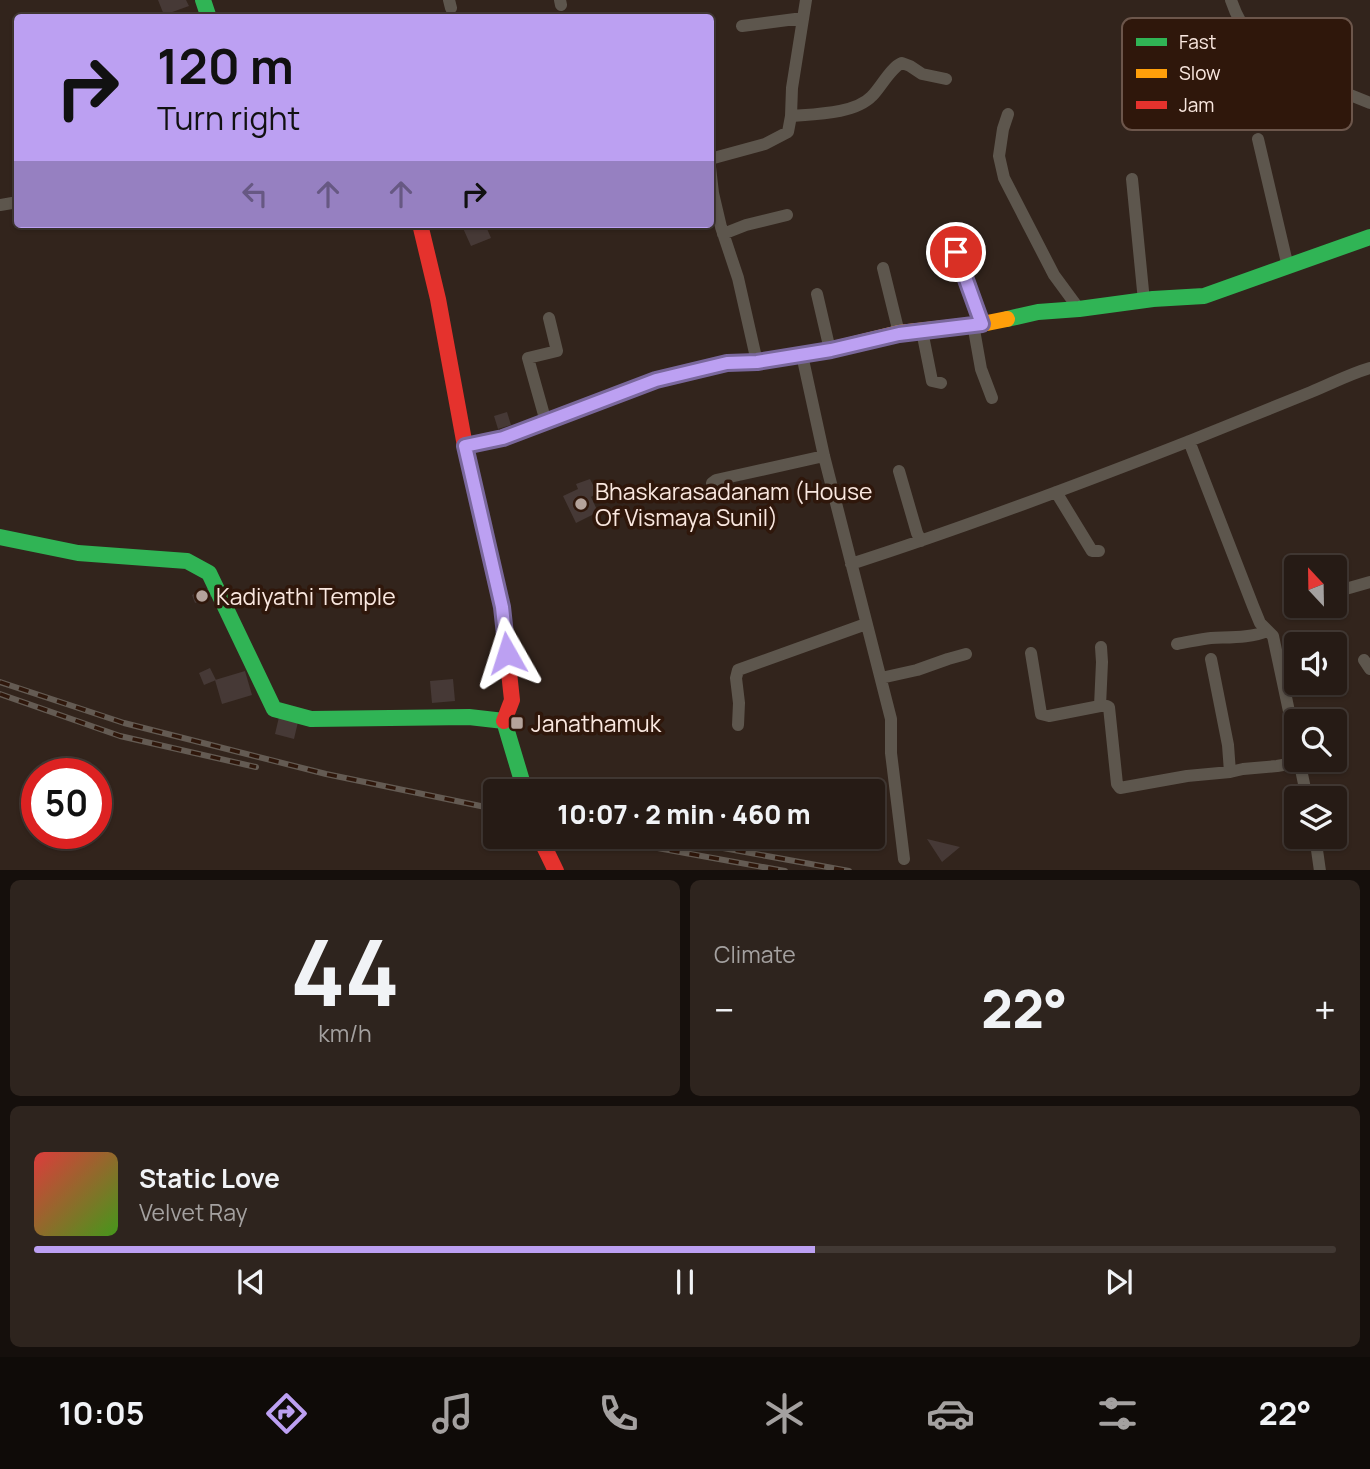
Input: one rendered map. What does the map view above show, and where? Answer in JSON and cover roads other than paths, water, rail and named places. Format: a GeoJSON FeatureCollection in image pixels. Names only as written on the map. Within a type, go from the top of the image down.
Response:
{"type":"FeatureCollection","features":[{"type":"Feature","properties":{"kind":"main road"},"geometry":{"type":"LineString","coordinates":[[421,228],[438,299],[465,446],[502,607],[512,700],[504,720],[521,779]]}},
{"type":"Feature","properties":{"kind":"main road"},"geometry":{"type":"LineString","coordinates":[[465,446],[503,438],[656,380],[727,363],[757,362],[802,355],[899,334],[977,324],[1038,312],[1204,296],[1370,237]]}},
{"type":"Feature","properties":{"kind":"main road"},"geometry":{"type":"LineString","coordinates":[[0,537],[78,553],[187,561],[209,573],[274,709],[311,719],[469,717],[504,720]]}},
{"type":"Feature","properties":{"kind":"main road"},"geometry":{"type":"LineString","coordinates":[[546,849],[556,870]]}},
{"type":"Feature","properties":{"kind":"street"},"geometry":{"type":"LineString","coordinates":[[714,158],[765,144],[788,132],[806,0]]}},
{"type":"Feature","properties":{"kind":"street"},"geometry":{"type":"LineString","coordinates":[[1231,0],[1238,18]]}},
{"type":"Feature","properties":{"kind":"street"},"geometry":{"type":"LineString","coordinates":[[742,26],[803,18]]}},
{"type":"Feature","properties":{"kind":"street"},"geometry":{"type":"LineString","coordinates":[[791,116],[838,112],[869,100],[897,65],[902,63],[922,74],[946,79]]}},
{"type":"Feature","properties":{"kind":"street"},"geometry":{"type":"LineString","coordinates":[[1352,96],[1370,103]]}},
{"type":"Feature","properties":{"kind":"street"},"geometry":{"type":"LineString","coordinates":[[1008,114],[999,156],[1004,178],[1054,275],[1079,309]]}},
{"type":"Feature","properties":{"kind":"street"},"geometry":{"type":"LineString","coordinates":[[1258,139],[1288,267]]}},
{"type":"Feature","properties":{"kind":"street"},"geometry":{"type":"LineString","coordinates":[[1132,179],[1144,301]]}},
{"type":"Feature","properties":{"kind":"street"},"geometry":{"type":"LineString","coordinates":[[714,197],[738,278],[757,362]]}},
{"type":"Feature","properties":{"kind":"street"},"geometry":{"type":"LineString","coordinates":[[723,234],[753,222],[787,215]]}},
{"type":"Feature","properties":{"kind":"street"},"geometry":{"type":"LineString","coordinates":[[956,252],[977,324],[981,369],[992,398]]}},
{"type":"Feature","properties":{"kind":"street"},"geometry":{"type":"LineString","coordinates":[[883,268],[899,334]]}},
{"type":"Feature","properties":{"kind":"street"},"geometry":{"type":"LineString","coordinates":[[817,294],[831,350]]}},
{"type":"Feature","properties":{"kind":"street"},"geometry":{"type":"LineString","coordinates":[[546,422],[528,358],[557,351],[549,318]]}},
{"type":"Feature","properties":{"kind":"street"},"geometry":{"type":"LineString","coordinates":[[922,331],[932,381],[941,383]]}},
{"type":"Feature","properties":{"kind":"street"},"geometry":{"type":"LineString","coordinates":[[802,355],[824,456],[891,719],[891,753],[904,859]]}},
{"type":"Feature","properties":{"kind":"street"},"geometry":{"type":"LineString","coordinates":[[851,564],[1056,492],[1370,368]]}},
{"type":"Feature","properties":{"kind":"street"},"geometry":{"type":"LineString","coordinates":[[1189,441],[1253,606],[1260,622],[1273,636],[1288,709]]}},
{"type":"Feature","properties":{"kind":"street"},"geometry":{"type":"LineString","coordinates":[[716,496],[712,483],[716,480],[824,456]]}},
{"type":"Feature","properties":{"kind":"street"},"geometry":{"type":"LineString","coordinates":[[899,471],[921,541]]}},
{"type":"Feature","properties":{"kind":"street"},"geometry":{"type":"LineString","coordinates":[[1056,492],[1091,551],[1099,551]]}},
{"type":"Feature","properties":{"kind":"street"},"geometry":{"type":"LineString","coordinates":[[1348,588],[1370,582]]}},
{"type":"Feature","properties":{"kind":"street"},"geometry":{"type":"LineString","coordinates":[[738,725],[738,670],[866,624]]}},
{"type":"Feature","properties":{"kind":"street"},"geometry":{"type":"LineString","coordinates":[[1177,644],[1211,638],[1256,635],[1268,631]]}},
{"type":"Feature","properties":{"kind":"street"},"geometry":{"type":"LineString","coordinates":[[1100,706],[1101,647]]}},
{"type":"Feature","properties":{"kind":"street"},"geometry":{"type":"LineString","coordinates":[[1031,653],[1041,714],[1049,716],[1100,706],[1109,707],[1117,784],[1120,788],[1284,763]]}},
{"type":"Feature","properties":{"kind":"street"},"geometry":{"type":"LineString","coordinates":[[881,678],[917,670],[965,654]]}},
{"type":"Feature","properties":{"kind":"street"},"geometry":{"type":"LineString","coordinates":[[1212,659],[1228,745],[1230,772]]}},
{"type":"Feature","properties":{"kind":"street"},"geometry":{"type":"LineString","coordinates":[[1317,849],[1320,870]]}},
{"type":"Feature","properties":{"kind":"railway"},"geometry":{"type":"LineString","coordinates":[[0,682],[124,723],[326,774],[483,807]]}},
{"type":"Feature","properties":{"kind":"railway"},"geometry":{"type":"LineString","coordinates":[[0,694],[120,736],[256,767]]}},
{"type":"Feature","properties":{"kind":"railway"},"geometry":{"type":"LineString","coordinates":[[663,849],[779,870]]}},
{"type":"Feature","properties":{"kind":"railway"},"geometry":{"type":"LineString","coordinates":[[728,849],[844,870]]}},
{"type":"Feature","properties":{"kind":"place","name":"Bhaskarasadanam (House Of Vismaya Sunil)"},"geometry":{"type":"Point","coordinates":[581,504]}},
{"type":"Feature","properties":{"kind":"place","name":"Kadiyathi Temple"},"geometry":{"type":"Point","coordinates":[202,596]}},
{"type":"Feature","properties":{"kind":"place","name":"Janathamuk"},"geometry":{"type":"Point","coordinates":[517,723]}}]}
